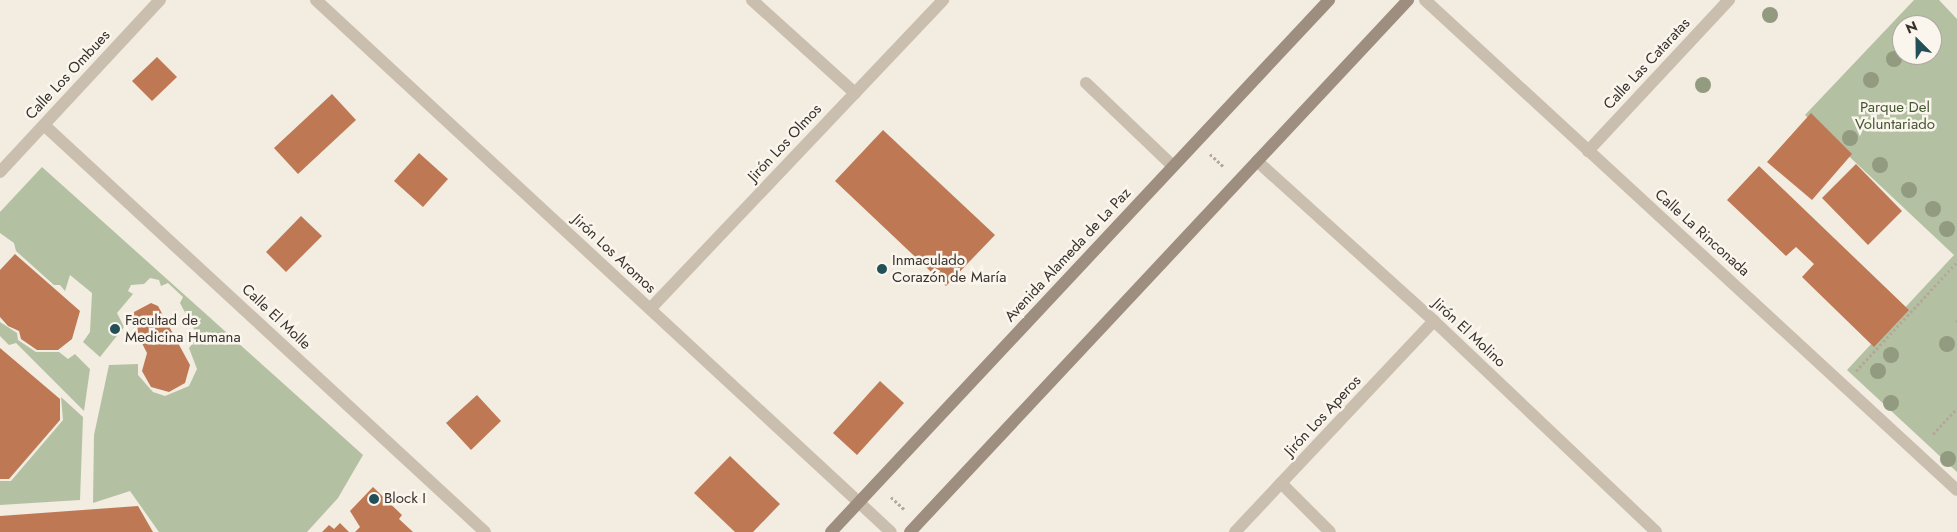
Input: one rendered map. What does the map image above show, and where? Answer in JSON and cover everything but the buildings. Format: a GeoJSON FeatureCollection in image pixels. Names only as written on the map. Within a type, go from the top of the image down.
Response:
{"type":"FeatureCollection","features":[{"type":"Feature","properties":{"kind":"street","name":"Calle Los Ombues"},"geometry":{"type":"LineString","coordinates":[[0,172],[160,0]]}},
{"type":"Feature","properties":{"kind":"street","name":"Jirón Los Aromos"},"geometry":{"type":"LineString","coordinates":[[316,0],[891,532]]}},
{"type":"Feature","properties":{"kind":"street"},"geometry":{"type":"LineString","coordinates":[[752,0],[855,93]]}},
{"type":"Feature","properties":{"kind":"street","name":"Jirón Los Olmos"},"geometry":{"type":"LineString","coordinates":[[650,309],[942,0]]}},
{"type":"Feature","properties":{"kind":"street","name":"Avenida Alameda de La Paz"},"geometry":{"type":"LineString","coordinates":[[831,532],[1329,0]]}},
{"type":"Feature","properties":{"kind":"street"},"geometry":{"type":"LineString","coordinates":[[910,532],[1408,0]]}},
{"type":"Feature","properties":{"kind":"street","name":"Calle La Rinconada"},"geometry":{"type":"LineString","coordinates":[[1425,0],[1957,490]]}},
{"type":"Feature","properties":{"kind":"street","name":"Calle Las Cataratas"},"geometry":{"type":"LineString","coordinates":[[1588,151],[1730,0]]}},
{"type":"Feature","properties":{"kind":"street"},"geometry":{"type":"LineString","coordinates":[[1086,82],[1173,166]]}},
{"type":"Feature","properties":{"kind":"street","name":"Calle El Molle"},"geometry":{"type":"LineString","coordinates":[[44,125],[485,532]]}},
{"type":"Feature","properties":{"kind":"street","name":"Jirón El Molino"},"geometry":{"type":"LineString","coordinates":[[1257,161],[1434,322],[1656,532]]}},
{"type":"Feature","properties":{"kind":"street","name":"Jirón Los Aperos"},"geometry":{"type":"LineString","coordinates":[[1235,532],[1434,322]]}},
{"type":"Feature","properties":{"kind":"street"},"geometry":{"type":"LineString","coordinates":[[1281,483],[1330,532]]}},
{"type":"Feature","properties":{"kind":"path"},"geometry":{"type":"LineString","coordinates":[[1206,150],[1229,171]]}},
{"type":"Feature","properties":{"kind":"path"},"geometry":{"type":"LineString","coordinates":[[1844,384],[1957,262]]}},
{"type":"Feature","properties":{"kind":"path"},"geometry":{"type":"LineString","coordinates":[[1933,434],[1957,408]]}},
{"type":"Feature","properties":{"kind":"path"},"geometry":{"type":"LineString","coordinates":[[887,493],[909,514]]}},
{"type":"Feature","properties":{"kind":"green space","name":"Parque Del Voluntariado"},"geometry":{"type":"Polygon","coordinates":[[[1914,0],[1939,0],[1957,19],[1957,472],[1847,370],[1954,255],[1805,115],[1892,23],[1892,65],[1942,65],[1942,15],[1900,15],[1914,0]]]}},
{"type":"Feature","properties":{"kind":"green space"},"geometry":{"type":"Polygon","coordinates":[[[42,167],[363,455],[338,498],[307,532],[159,532],[130,491],[93,503],[94,435],[109,365],[138,364],[138,375],[153,392],[165,396],[189,386],[197,369],[189,348],[198,337],[180,303],[183,297],[168,283],[161,286],[159,280],[150,278],[144,284],[131,285],[128,291],[133,294],[117,313],[124,327],[100,357],[83,342],[90,332],[92,293],[70,275],[65,291],[60,285],[54,285],[16,251],[14,243],[0,233],[0,212],[42,167]]]}},
{"type":"Feature","properties":{"kind":"green space"},"geometry":{"type":"Polygon","coordinates":[[[0,322],[17,333],[18,340],[36,352],[59,352],[68,359],[75,354],[90,369],[84,411],[16,343],[9,345],[0,336],[0,322]]]}},
{"type":"Feature","properties":{"kind":"green space"},"geometry":{"type":"Polygon","coordinates":[[[61,397],[83,417],[80,500],[0,505],[0,481],[11,481],[63,420],[61,397]]]}},
{"type":"Feature","properties":{"kind":"place","name":"Inmaculado Corazón de María"},"geometry":{"type":"Point","coordinates":[882,269]}},
{"type":"Feature","properties":{"kind":"place","name":"Facultad de Medicina Humana"},"geometry":{"type":"Point","coordinates":[115,329]}},
{"type":"Feature","properties":{"kind":"place","name":"Block I"},"geometry":{"type":"Point","coordinates":[374,499]}}]}
